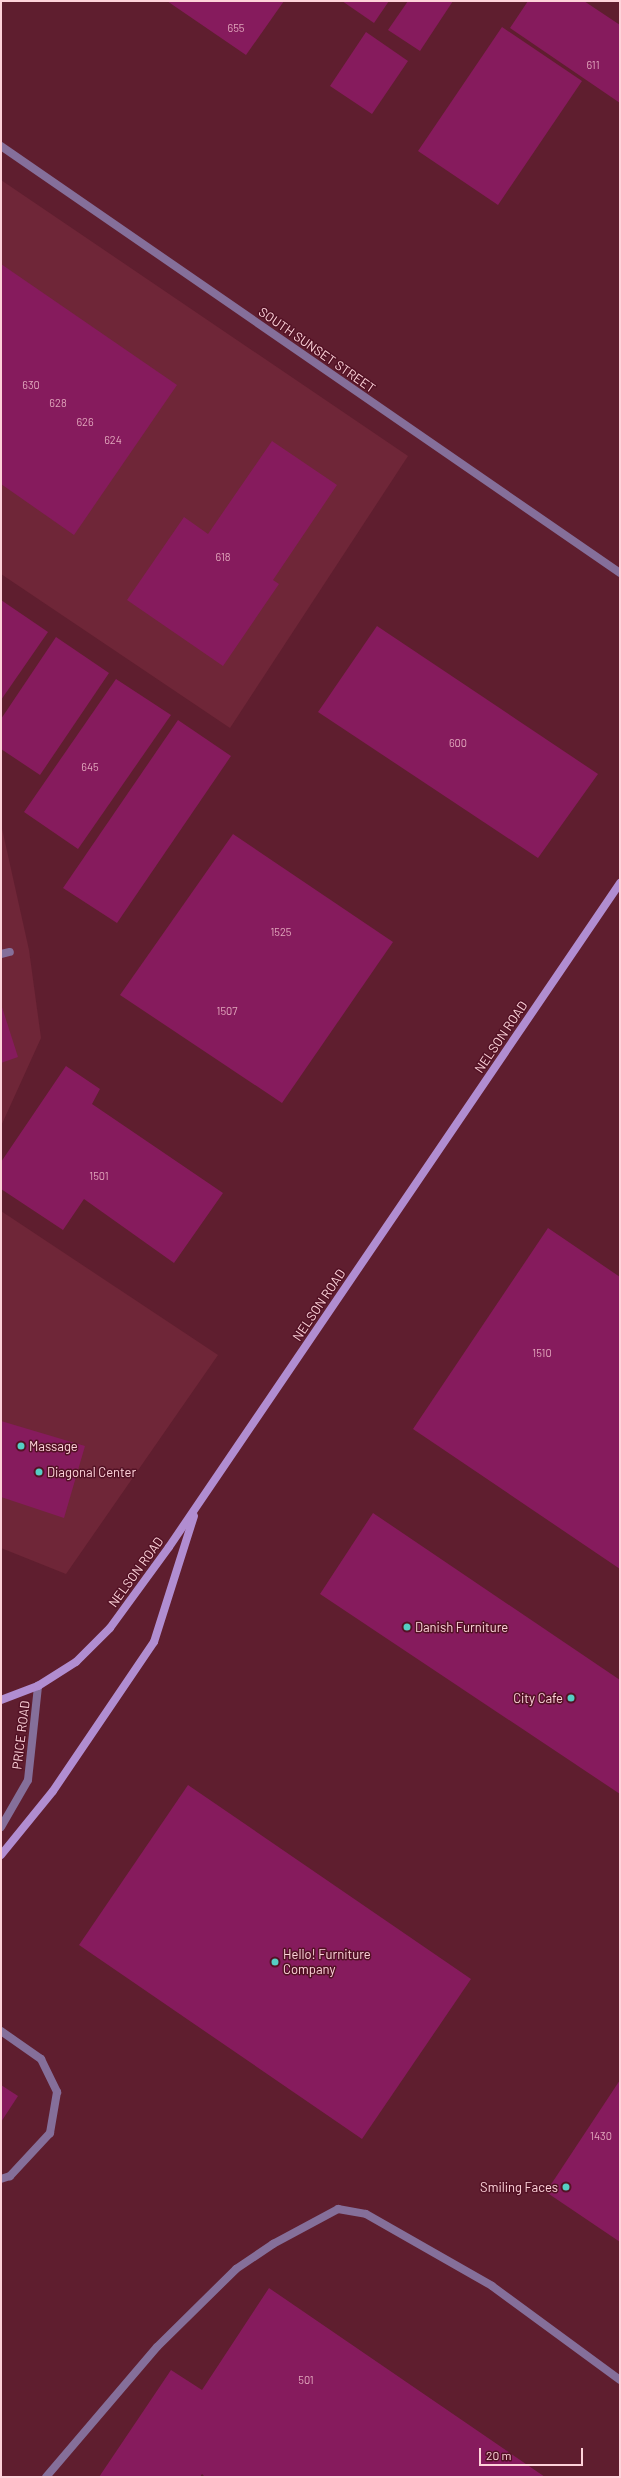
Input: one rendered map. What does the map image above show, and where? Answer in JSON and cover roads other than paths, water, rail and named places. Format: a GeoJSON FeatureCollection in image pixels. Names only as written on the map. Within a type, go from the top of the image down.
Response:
{"type":"FeatureCollection","features":[{"type":"Feature","properties":{"kind":"main road","name":"NELSON ROAD"},"geometry":{"type":"LineString","coordinates":[[1,1700],[38,1686],[76,1662],[110,1628],[197,1506],[620,883]]}},
{"type":"Feature","properties":{"kind":"main road"},"geometry":{"type":"LineString","coordinates":[[1,1855],[53,1791],[154,1642],[197,1506]]}},
{"type":"Feature","properties":{"kind":"street","name":"SOUTH SUNSET STREET"},"geometry":{"type":"LineString","coordinates":[[1,146],[620,572]]}},
{"type":"Feature","properties":{"kind":"street"},"geometry":{"type":"LineString","coordinates":[[1,954],[10,952]]}},
{"type":"Feature","properties":{"kind":"street","name":"PRICE ROAD"},"geometry":{"type":"LineString","coordinates":[[1,1827],[28,1780],[38,1686]]}},
{"type":"Feature","properties":{"kind":"street"},"geometry":{"type":"LineString","coordinates":[[1,2031],[41,2060],[58,2092],[50,2133],[10,2176],[1,2179]]}},
{"type":"Feature","properties":{"kind":"street"},"geometry":{"type":"LineString","coordinates":[[46,2477],[158,2347],[236,2268],[273,2244],[338,2209],[366,2214],[492,2286],[620,2380]]}},
{"type":"Feature","properties":{"kind":"place","name":"Massage"},"geometry":{"type":"Point","coordinates":[21,1446]}},
{"type":"Feature","properties":{"kind":"place","name":"Diagonal Center"},"geometry":{"type":"Point","coordinates":[39,1472]}},
{"type":"Feature","properties":{"kind":"place","name":"Danish Furniture"},"geometry":{"type":"Point","coordinates":[407,1627]}},
{"type":"Feature","properties":{"kind":"place","name":"City Cafe"},"geometry":{"type":"Point","coordinates":[571,1698]}},
{"type":"Feature","properties":{"kind":"place","name":"Hello! Furniture Company"},"geometry":{"type":"Point","coordinates":[275,1962]}},
{"type":"Feature","properties":{"kind":"place","name":"Smiling Faces"},"geometry":{"type":"Point","coordinates":[566,2187]}}]}
